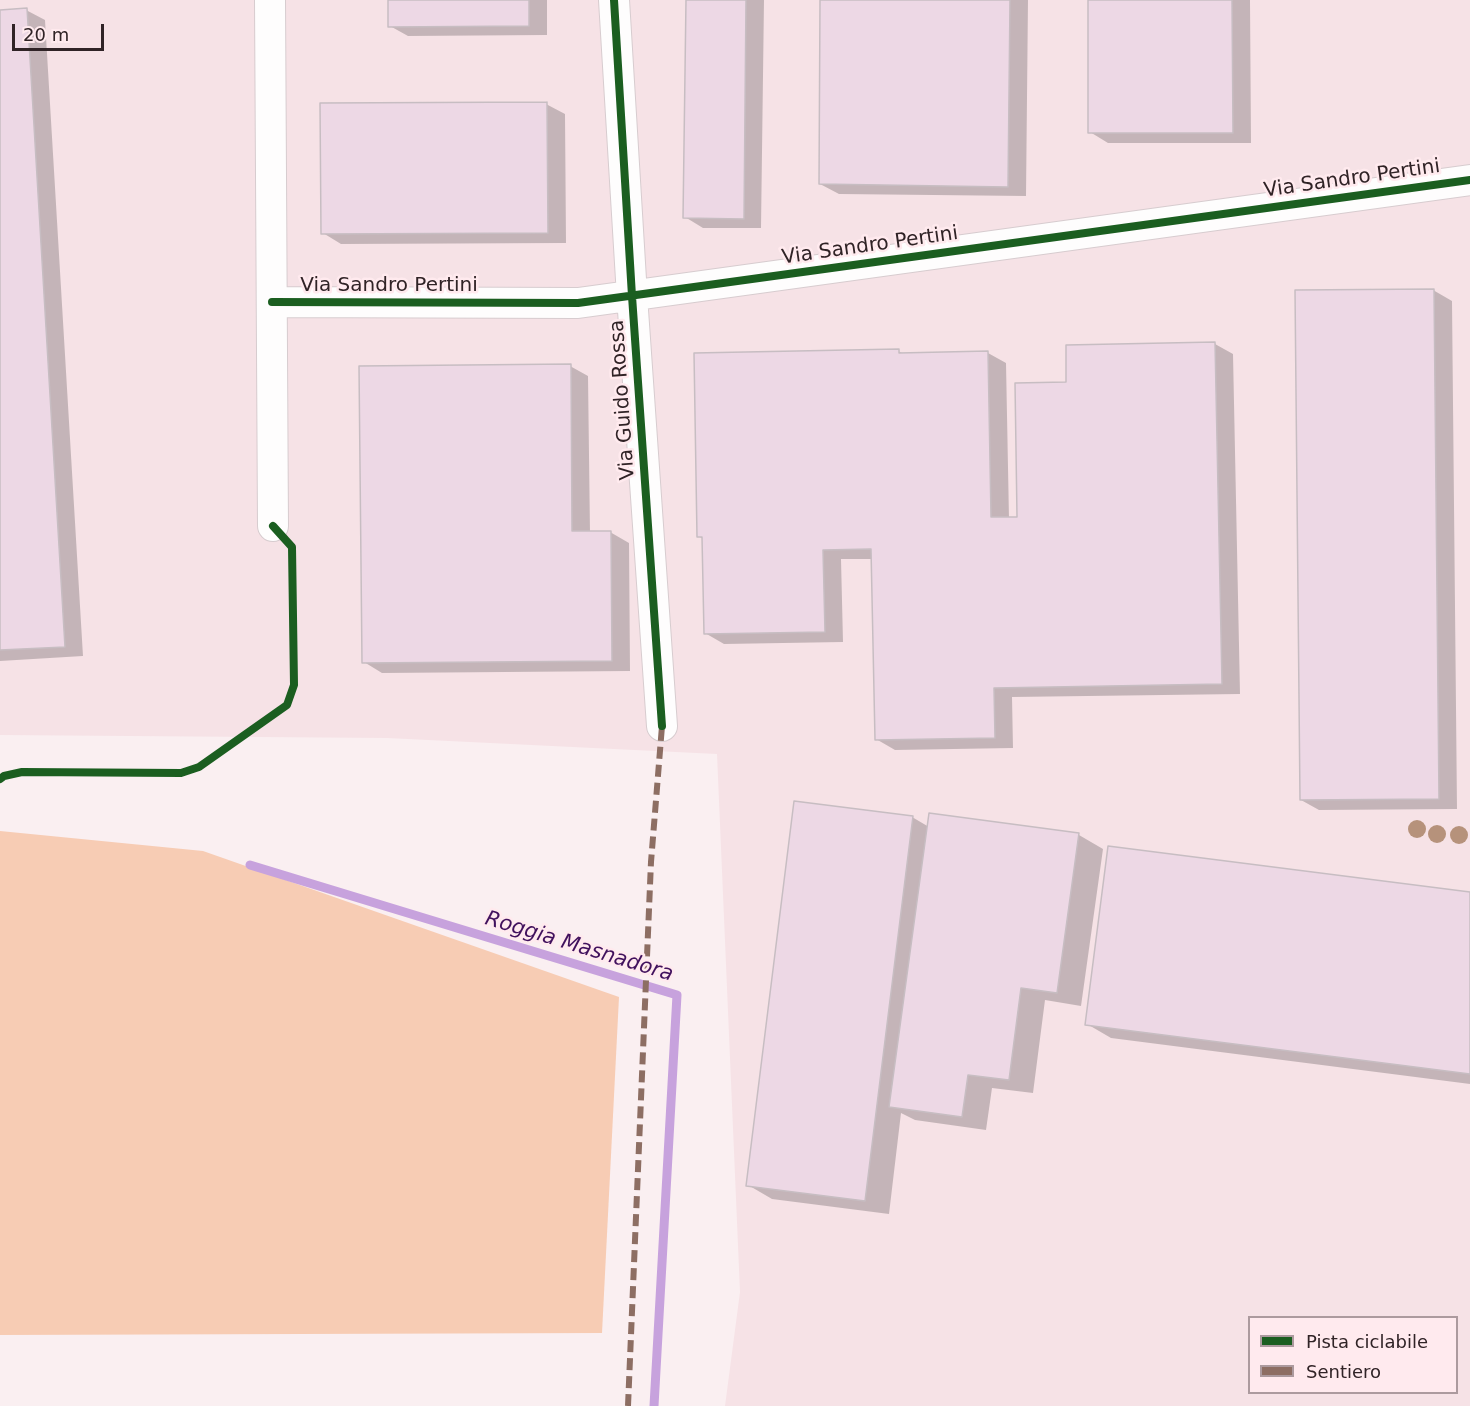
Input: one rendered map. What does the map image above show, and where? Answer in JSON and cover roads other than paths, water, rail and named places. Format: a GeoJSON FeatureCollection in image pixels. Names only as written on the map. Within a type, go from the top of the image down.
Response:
{"type":"FeatureCollection","features":[{"type":"Feature","properties":{"kind":"street","name":"Via Sandro Pertini"},"geometry":{"type":"LineString","coordinates":[[270,0],[273,526]]}},
{"type":"Feature","properties":{"kind":"street","name":"Via Guido Rossa"},"geometry":{"type":"LineString","coordinates":[[614,0],[662,726]]}},
{"type":"Feature","properties":{"kind":"street","name":"Via Sandro Pertini"},"geometry":{"type":"LineString","coordinates":[[272,302],[578,303],[1470,180]]}},
{"type":"Feature","properties":{"kind":"waterway","name":"Roggia Masnadora"},"geometry":{"type":"LineString","coordinates":[[250,865],[677,995],[654,1406]]}}]}
